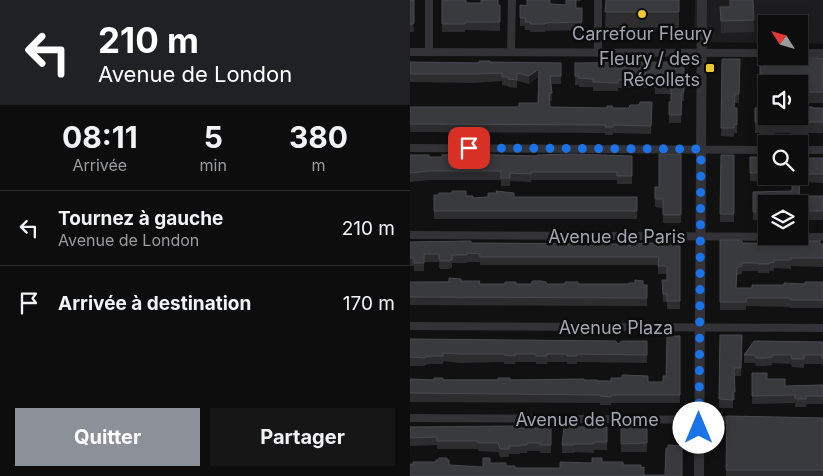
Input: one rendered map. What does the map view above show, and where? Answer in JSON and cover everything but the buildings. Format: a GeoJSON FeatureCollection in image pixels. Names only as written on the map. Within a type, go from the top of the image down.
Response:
{"type":"FeatureCollection","features":[{"type":"Feature","properties":{"kind":"street"},"geometry":{"type":"LineString","coordinates":[[429,0],[429,52]]}},
{"type":"Feature","properties":{"kind":"street"},"geometry":{"type":"LineString","coordinates":[[511,52],[512,0]]}},
{"type":"Feature","properties":{"kind":"street"},"geometry":{"type":"LineString","coordinates":[[598,0],[598,52]]}},
{"type":"Feature","properties":{"kind":"street"},"geometry":{"type":"LineString","coordinates":[[699,476],[702,0]]}},
{"type":"Feature","properties":{"kind":"street"},"geometry":{"type":"LineString","coordinates":[[410,52],[758,53]]}},
{"type":"Feature","properties":{"kind":"street"},"geometry":{"type":"LineString","coordinates":[[808,53],[823,53]]}},
{"type":"Feature","properties":{"kind":"street"},"geometry":{"type":"LineString","coordinates":[[410,148],[758,150]]}},
{"type":"Feature","properties":{"kind":"street"},"geometry":{"type":"LineString","coordinates":[[808,150],[823,150]]}},
{"type":"Feature","properties":{"kind":"street","name":"Avenue de Paris"},"geometry":{"type":"LineString","coordinates":[[410,235],[823,237]]}},
{"type":"Feature","properties":{"kind":"street","name":"Avenue Plaza"},"geometry":{"type":"LineString","coordinates":[[410,326],[823,328]]}},
{"type":"Feature","properties":{"kind":"street","name":"Avenue de Rome"},"geometry":{"type":"LineString","coordinates":[[410,418],[746,420]]}},
{"type":"Feature","properties":{"kind":"shaded area"},"geometry":{"type":"Polygon","coordinates":[[[695,0],[823,0],[823,44],[808,43],[808,15],[758,15],[758,43],[694,42],[695,0]]]}},
{"type":"Feature","properties":{"kind":"place","name":"Carrefour Fleury"},"geometry":{"type":"Point","coordinates":[642,14]}},
{"type":"Feature","properties":{"kind":"place","name":"Fleury / des Récollets"},"geometry":{"type":"Point","coordinates":[710,68]}},
{"type":"Feature","properties":{"kind":"route"},"geometry":{"type":"LineString","coordinates":[[469,148],[701,149],[699,428]]}}]}
